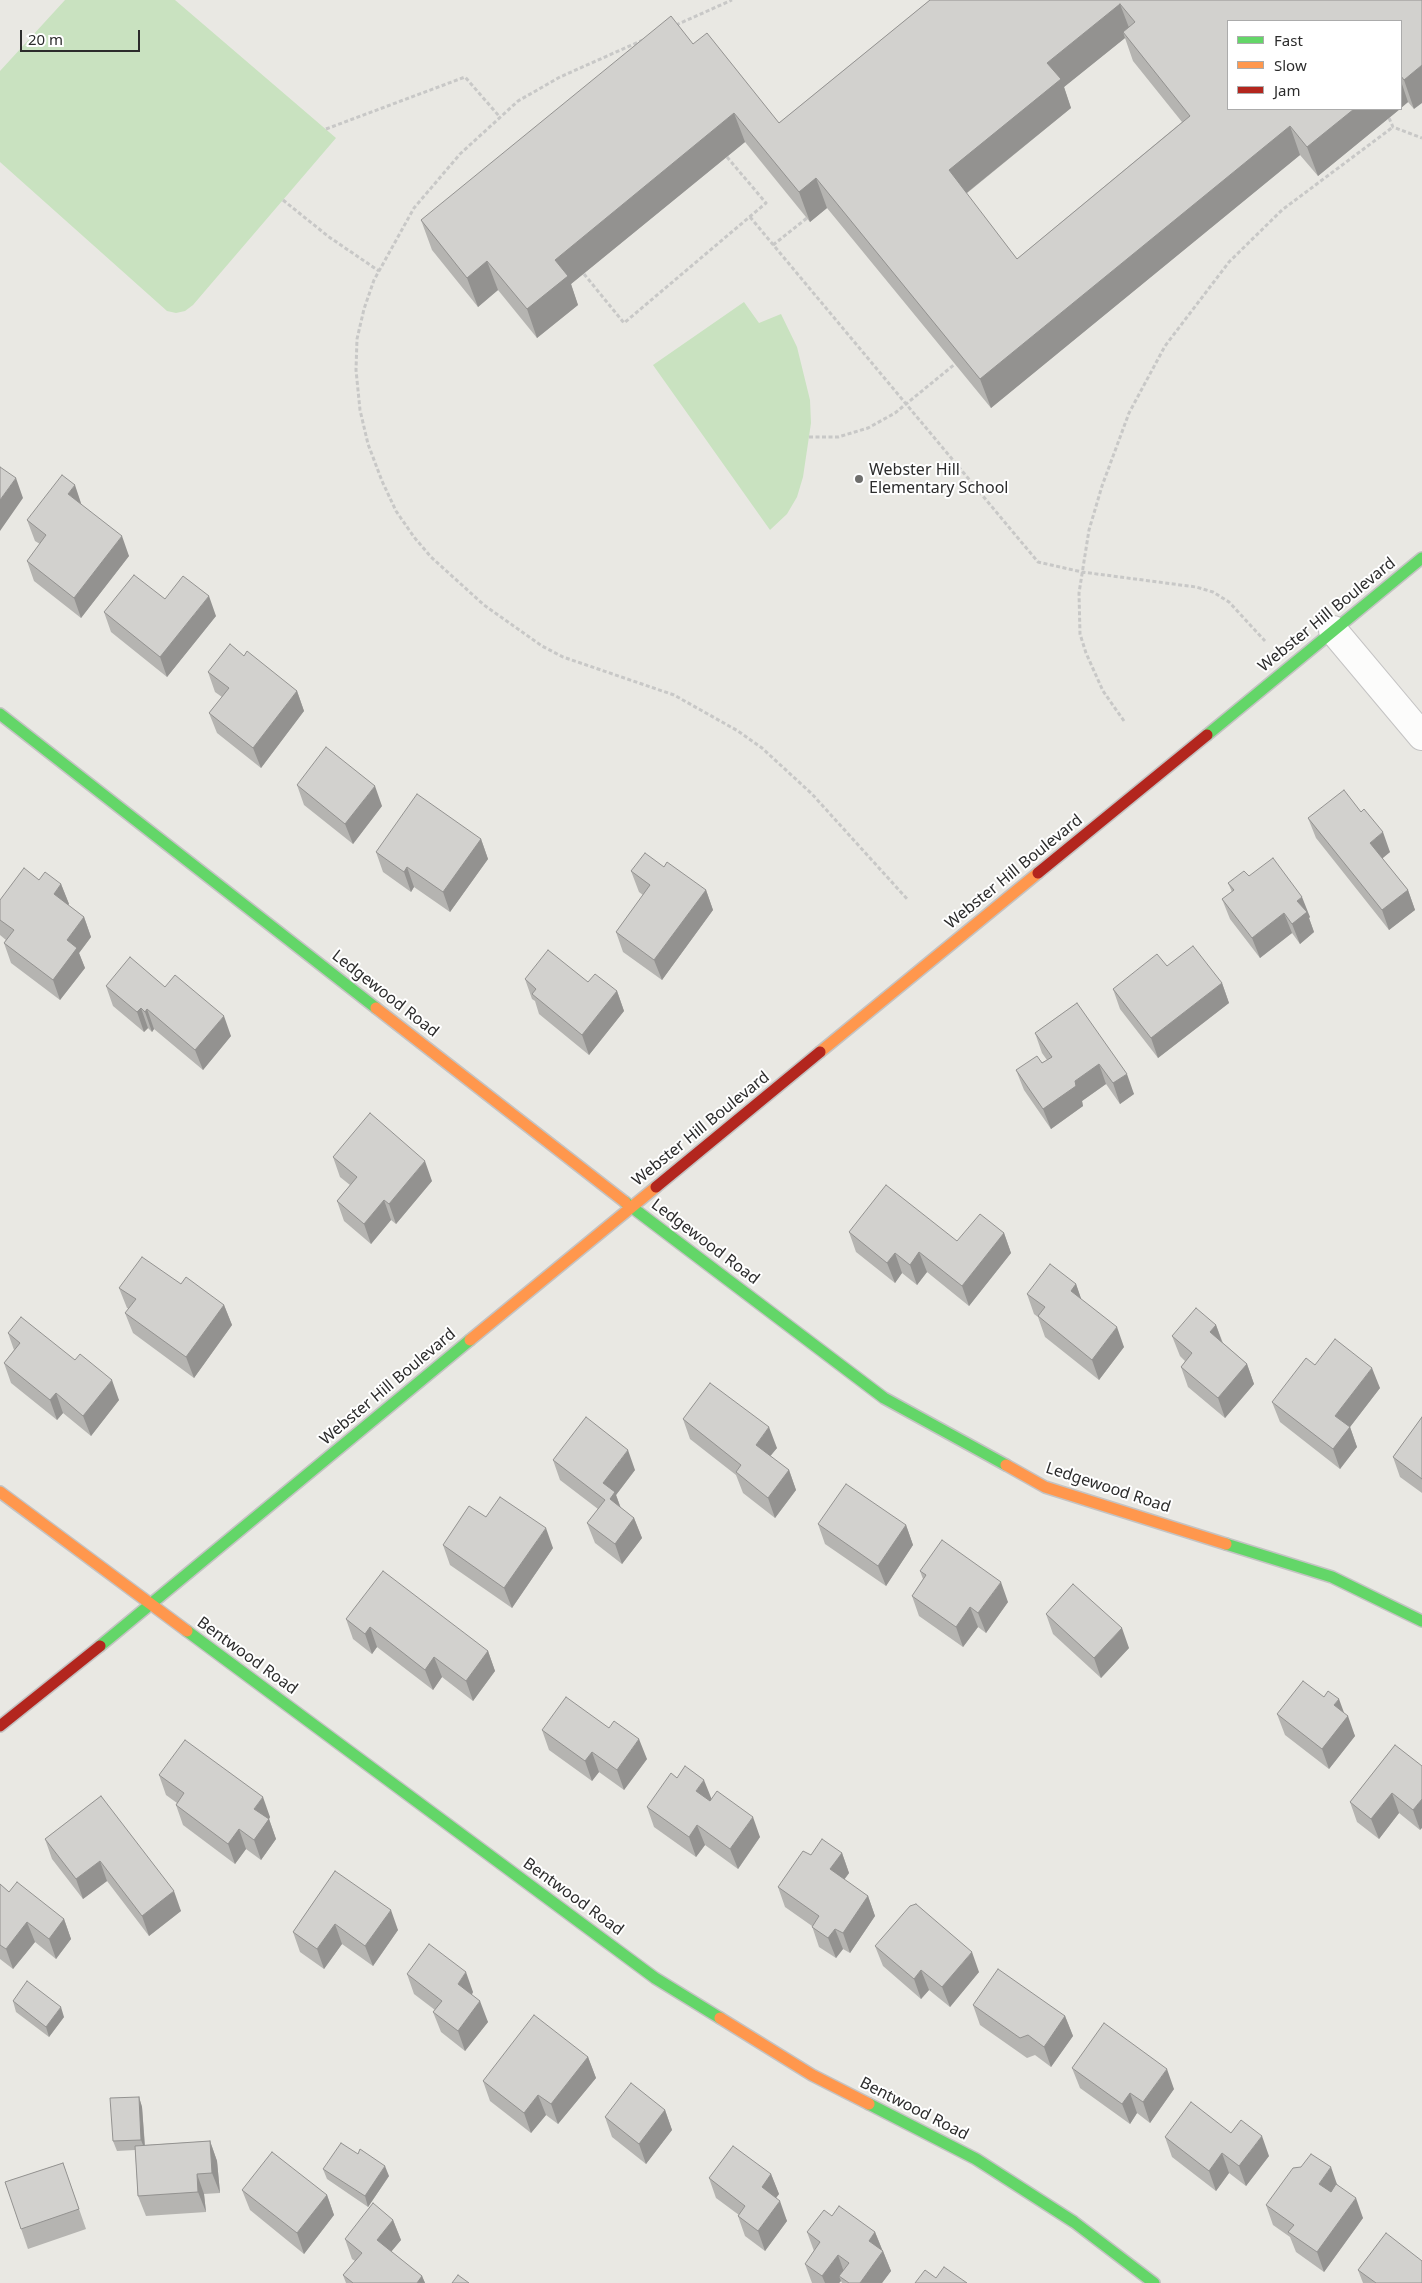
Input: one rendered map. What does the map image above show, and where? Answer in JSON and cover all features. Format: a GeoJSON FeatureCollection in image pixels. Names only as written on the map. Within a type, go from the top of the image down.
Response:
{"type":"FeatureCollection","features":[{"type":"Feature","properties":{"kind":"street","name":"Webster Hill Boulevard"},"geometry":{"type":"LineString","coordinates":[[0,1726],[150,1605],[631,1207],[1422,558]]}},
{"type":"Feature","properties":{"kind":"street"},"geometry":{"type":"LineString","coordinates":[[1333,630],[1422,736]]}},
{"type":"Feature","properties":{"kind":"street","name":"Ledgewood Road"},"geometry":{"type":"LineString","coordinates":[[0,714],[631,1207],[884,1398],[1045,1487],[1332,1577],[1422,1621]]}},
{"type":"Feature","properties":{"kind":"street","name":"Bentwood Road"},"geometry":{"type":"LineString","coordinates":[[0,1492],[654,1978],[812,2075],[976,2159],[1074,2222],[1154,2283]]}},
{"type":"Feature","properties":{"kind":"path"},"geometry":{"type":"LineString","coordinates":[[668,29],[732,0]]}},
{"type":"Feature","properties":{"kind":"path"},"geometry":{"type":"LineString","coordinates":[[650,36],[537,88],[499,116],[460,154],[414,208],[379,271],[364,309],[357,339],[356,370],[360,410],[368,444],[392,504],[414,537],[431,557],[484,605],[542,646],[586,666],[674,694],[744,735],[762,748],[812,794],[908,900]]}},
{"type":"Feature","properties":{"kind":"path"},"geometry":{"type":"LineString","coordinates":[[326,129],[466,77],[499,116]]}},
{"type":"Feature","properties":{"kind":"path"},"geometry":{"type":"LineString","coordinates":[[1389,118],[1394,127],[1422,138]]}},
{"type":"Feature","properties":{"kind":"path"},"geometry":{"type":"LineString","coordinates":[[1124,721],[1103,691],[1086,653],[1080,634],[1080,593],[1090,530],[1102,486],[1129,413],[1165,346],[1229,262],[1282,210],[1394,127]]}},
{"type":"Feature","properties":{"kind":"path"},"geometry":{"type":"LineString","coordinates":[[584,274],[624,323],[766,203],[727,157]]}},
{"type":"Feature","properties":{"kind":"path"},"geometry":{"type":"LineString","coordinates":[[284,200],[329,237],[379,271]]}},
{"type":"Feature","properties":{"kind":"path"},"geometry":{"type":"LineString","coordinates":[[750,217],[1038,562],[1082,572],[1196,587],[1213,592],[1229,602],[1267,643]]}},
{"type":"Feature","properties":{"kind":"path"},"geometry":{"type":"LineString","coordinates":[[773,245],[807,218]]}},
{"type":"Feature","properties":{"kind":"path"},"geometry":{"type":"LineString","coordinates":[[809,437],[838,437],[854,434],[882,421],[955,364]]}},
{"type":"Feature","properties":{"kind":"green space"},"geometry":{"type":"Polygon","coordinates":[[[65,0],[175,0],[336,138],[193,305],[185,311],[176,313],[167,311],[0,162],[0,71],[65,0]]]}},
{"type":"Feature","properties":{"kind":"green space"},"geometry":{"type":"Polygon","coordinates":[[[744,302],[759,323],[781,314],[797,347],[810,400],[811,423],[803,477],[797,497],[787,514],[770,530],[653,365],[744,302]]]}},
{"type":"Feature","properties":{"kind":"building"},"geometry":{"type":"Polygon","coordinates":[[[930,0],[1422,0],[1422,65],[1404,80],[1402,77],[1402,20],[1227,20],[1227,110],[1353,110],[1307,147],[1290,126],[980,379],[816,178],[799,192],[734,113],[555,260],[568,276],[527,309],[487,261],[467,278],[421,220],[671,16],[693,44],[707,33],[779,123],[930,0]],[[1120,4],[1047,63],[1061,79],[949,170],[1017,259],[1190,116],[1123,32],[1135,22],[1120,4]]]}},
{"type":"Feature","properties":{"kind":"building"},"geometry":{"type":"Polygon","coordinates":[[[0,467],[16,478],[0,500],[0,467]]]}},
{"type":"Feature","properties":{"kind":"building"},"geometry":{"type":"Polygon","coordinates":[[[62,475],[75,485],[68,494],[122,536],[74,598],[27,561],[46,535],[27,520],[62,475]]]}},
{"type":"Feature","properties":{"kind":"building"},"geometry":{"type":"Polygon","coordinates":[[[134,575],[165,599],[183,576],[209,596],[160,657],[104,612],[134,575]]]}},
{"type":"Feature","properties":{"kind":"building"},"geometry":{"type":"Polygon","coordinates":[[[230,644],[244,656],[247,651],[297,691],[253,748],[209,713],[229,688],[208,672],[230,644]]]}},
{"type":"Feature","properties":{"kind":"building"},"geometry":{"type":"Polygon","coordinates":[[[326,747],[375,786],[345,824],[297,785],[326,747]]]}},
{"type":"Feature","properties":{"kind":"building"},"geometry":{"type":"Polygon","coordinates":[[[1344,790],[1361,812],[1364,809],[1383,832],[1370,843],[1408,890],[1382,910],[1308,818],[1344,790]]]}},
{"type":"Feature","properties":{"kind":"building"},"geometry":{"type":"Polygon","coordinates":[[[417,794],[481,839],[443,892],[407,867],[404,872],[376,852],[417,794]]]}},
{"type":"Feature","properties":{"kind":"building"},"geometry":{"type":"Polygon","coordinates":[[[645,853],[664,867],[667,862],[706,890],[654,960],[616,932],[650,885],[631,871],[645,853]]]}},
{"type":"Feature","properties":{"kind":"building"},"geometry":{"type":"Polygon","coordinates":[[[1273,858],[1302,897],[1297,901],[1307,912],[1292,924],[1284,913],[1252,938],[1222,899],[1234,890],[1228,883],[1244,871],[1249,876],[1273,858]]]}},
{"type":"Feature","properties":{"kind":"building"},"geometry":{"type":"Polygon","coordinates":[[[24,868],[39,880],[45,872],[61,884],[54,894],[84,917],[67,940],[77,948],[53,980],[4,943],[14,930],[0,920],[0,900],[24,868]]]}},
{"type":"Feature","properties":{"kind":"building"},"geometry":{"type":"Polygon","coordinates":[[[1193,946],[1222,983],[1151,1038],[1113,989],[1157,954],[1167,966],[1193,946]]]}},
{"type":"Feature","properties":{"kind":"building"},"geometry":{"type":"Polygon","coordinates":[[[548,950],[588,982],[595,974],[617,991],[582,1035],[532,994],[536,989],[525,979],[548,950]]]}},
{"type":"Feature","properties":{"kind":"building"},"geometry":{"type":"Polygon","coordinates":[[[130,957],[165,987],[175,975],[224,1016],[195,1050],[147,1009],[145,1012],[141,1008],[137,1012],[106,986],[130,957]]]}},
{"type":"Feature","properties":{"kind":"building"},"geometry":{"type":"Polygon","coordinates":[[[1077,1003],[1127,1074],[1113,1083],[1099,1064],[1075,1081],[1076,1086],[1043,1109],[1016,1070],[1037,1056],[1042,1063],[1052,1057],[1035,1033],[1077,1003]]]}},
{"type":"Feature","properties":{"kind":"building"},"geometry":{"type":"Polygon","coordinates":[[[370,1113],[425,1161],[389,1204],[384,1200],[364,1224],[337,1201],[357,1177],[333,1157],[370,1113]]]}},
{"type":"Feature","properties":{"kind":"building"},"geometry":{"type":"Polygon","coordinates":[[[886,1185],[957,1241],[980,1214],[1004,1233],[962,1286],[919,1252],[910,1265],[895,1253],[887,1263],[849,1232],[886,1185]]]}},
{"type":"Feature","properties":{"kind":"building"},"geometry":{"type":"Polygon","coordinates":[[[142,1257],[181,1284],[186,1277],[224,1305],[186,1357],[125,1313],[136,1299],[119,1288],[142,1257]]]}},
{"type":"Feature","properties":{"kind":"building"},"geometry":{"type":"Polygon","coordinates":[[[1050,1264],[1076,1284],[1071,1291],[1117,1327],[1092,1360],[1038,1316],[1045,1307],[1027,1294],[1050,1264]]]}},
{"type":"Feature","properties":{"kind":"building"},"geometry":{"type":"Polygon","coordinates":[[[1196,1308],[1216,1325],[1210,1332],[1247,1364],[1218,1398],[1181,1367],[1192,1353],[1172,1336],[1196,1308]]]}},
{"type":"Feature","properties":{"kind":"building"},"geometry":{"type":"Polygon","coordinates":[[[21,1317],[75,1360],[80,1354],[112,1380],[83,1416],[56,1393],[50,1400],[4,1363],[20,1343],[8,1333],[21,1317]]]}},
{"type":"Feature","properties":{"kind":"building"},"geometry":{"type":"Polygon","coordinates":[[[1335,1339],[1372,1368],[1335,1416],[1350,1427],[1333,1449],[1272,1402],[1306,1358],[1315,1365],[1335,1339]]]}},
{"type":"Feature","properties":{"kind":"building"},"geometry":{"type":"Polygon","coordinates":[[[710,1383],[769,1427],[756,1445],[789,1470],[768,1498],[736,1472],[741,1465],[683,1419],[710,1383]]]}},
{"type":"Feature","properties":{"kind":"building"},"geometry":{"type":"Polygon","coordinates":[[[586,1417],[628,1450],[603,1483],[615,1492],[610,1499],[634,1518],[615,1544],[587,1523],[605,1500],[553,1460],[586,1417]]]}},
{"type":"Feature","properties":{"kind":"building"},"geometry":{"type":"Polygon","coordinates":[[[1422,1417],[1422,1479],[1393,1457],[1422,1417]]]}},
{"type":"Feature","properties":{"kind":"building"},"geometry":{"type":"Polygon","coordinates":[[[846,1484],[906,1525],[878,1566],[818,1524],[846,1484]]]}},
{"type":"Feature","properties":{"kind":"building"},"geometry":{"type":"Polygon","coordinates":[[[500,1497],[546,1528],[504,1588],[443,1545],[469,1506],[486,1517],[500,1497]]]}},
{"type":"Feature","properties":{"kind":"building"},"geometry":{"type":"Polygon","coordinates":[[[942,1540],[1001,1582],[978,1613],[970,1607],[956,1627],[912,1596],[926,1575],[920,1571],[942,1540]]]}},
{"type":"Feature","properties":{"kind":"building"},"geometry":{"type":"Polygon","coordinates":[[[383,1571],[488,1651],[466,1681],[434,1657],[425,1670],[370,1627],[365,1634],[346,1619],[383,1571]]]}},
{"type":"Feature","properties":{"kind":"building"},"geometry":{"type":"Polygon","coordinates":[[[1073,1584],[1122,1628],[1094,1658],[1046,1614],[1073,1584]]]}},
{"type":"Feature","properties":{"kind":"building"},"geometry":{"type":"Polygon","coordinates":[[[1303,1681],[1324,1697],[1328,1691],[1339,1699],[1334,1705],[1348,1716],[1322,1749],[1277,1714],[1303,1681]]]}},
{"type":"Feature","properties":{"kind":"building"},"geometry":{"type":"Polygon","coordinates":[[[566,1697],[609,1728],[614,1721],[639,1739],[617,1770],[592,1752],[585,1761],[542,1730],[566,1697]]]}},
{"type":"Feature","properties":{"kind":"building"},"geometry":{"type":"Polygon","coordinates":[[[185,1740],[263,1797],[254,1809],[269,1819],[254,1840],[239,1829],[228,1844],[176,1805],[184,1793],[159,1775],[185,1740]]]}},
{"type":"Feature","properties":{"kind":"building"},"geometry":{"type":"Polygon","coordinates":[[[1395,1745],[1422,1766],[1422,1799],[1413,1810],[1392,1793],[1371,1819],[1350,1802],[1395,1745]]]}},
{"type":"Feature","properties":{"kind":"building"},"geometry":{"type":"Polygon","coordinates":[[[685,1766],[704,1780],[696,1791],[710,1801],[717,1791],[753,1817],[730,1849],[697,1825],[689,1837],[647,1807],[671,1773],[677,1778],[685,1766]]]}},
{"type":"Feature","properties":{"kind":"building"},"geometry":{"type":"Polygon","coordinates":[[[101,1796],[174,1891],[142,1916],[100,1861],[76,1879],[45,1839],[101,1796]]]}},
{"type":"Feature","properties":{"kind":"building"},"geometry":{"type":"Polygon","coordinates":[[[822,1839],[842,1853],[830,1869],[868,1896],[843,1933],[835,1929],[828,1938],[812,1927],[819,1916],[778,1887],[803,1851],[811,1855],[822,1839]]]}},
{"type":"Feature","properties":{"kind":"building"},"geometry":{"type":"Polygon","coordinates":[[[335,1871],[391,1910],[365,1946],[335,1924],[317,1949],[293,1932],[335,1871]]]}},
{"type":"Feature","properties":{"kind":"building"},"geometry":{"type":"Polygon","coordinates":[[[17,1882],[64,1919],[49,1939],[27,1922],[6,1949],[0,1945],[0,1884],[9,1892],[17,1882]]]}},
{"type":"Feature","properties":{"kind":"building"},"geometry":{"type":"Polygon","coordinates":[[[916,1904],[972,1952],[942,1987],[921,1970],[914,1979],[875,1946],[910,1906],[916,1904]]]}},
{"type":"Feature","properties":{"kind":"building"},"geometry":{"type":"Polygon","coordinates":[[[429,1944],[466,1972],[458,1984],[480,2001],[458,2031],[433,2012],[442,2001],[407,1974],[429,1944]]]}},
{"type":"Feature","properties":{"kind":"building"},"geometry":{"type":"Polygon","coordinates":[[[998,1969],[1065,2016],[1044,2047],[1028,2035],[1020,2038],[973,2005],[998,1969]]]}},
{"type":"Feature","properties":{"kind":"building"},"geometry":{"type":"Polygon","coordinates":[[[27,1981],[61,2007],[46,2027],[13,2001],[27,1981]]]}},
{"type":"Feature","properties":{"kind":"building"},"geometry":{"type":"Polygon","coordinates":[[[534,2015],[588,2057],[551,2104],[538,2095],[524,2113],[483,2081],[534,2015]]]}},
{"type":"Feature","properties":{"kind":"building"},"geometry":{"type":"Polygon","coordinates":[[[1104,2023],[1167,2069],[1143,2102],[1130,2093],[1122,2104],[1072,2068],[1104,2023]]]}},
{"type":"Feature","properties":{"kind":"building"},"geometry":{"type":"Polygon","coordinates":[[[631,2083],[665,2110],[639,2144],[605,2117],[631,2083]]]}},
{"type":"Feature","properties":{"kind":"building"},"geometry":{"type":"Polygon","coordinates":[[[139,2097],[141,2140],[113,2141],[110,2098],[139,2097]]]}},
{"type":"Feature","properties":{"kind":"building"},"geometry":{"type":"Polygon","coordinates":[[[1191,2102],[1231,2133],[1241,2120],[1262,2136],[1239,2166],[1222,2153],[1209,2171],[1165,2137],[1191,2102]]]}},
{"type":"Feature","properties":{"kind":"building"},"geometry":{"type":"Polygon","coordinates":[[[210,2141],[212,2173],[197,2174],[198,2192],[138,2196],[135,2146],[210,2141]]]}},
{"type":"Feature","properties":{"kind":"building"},"geometry":{"type":"Polygon","coordinates":[[[341,2143],[358,2154],[360,2149],[385,2166],[365,2196],[323,2169],[341,2143]]]}},
{"type":"Feature","properties":{"kind":"building"},"geometry":{"type":"Polygon","coordinates":[[[733,2146],[771,2174],[762,2187],[780,2201],[758,2231],[738,2216],[745,2206],[709,2178],[733,2146]]]}},
{"type":"Feature","properties":{"kind":"building"},"geometry":{"type":"Polygon","coordinates":[[[272,2152],[327,2195],[297,2233],[242,2190],[272,2152]]]}},
{"type":"Feature","properties":{"kind":"building"},"geometry":{"type":"Polygon","coordinates":[[[1311,2154],[1331,2167],[1319,2184],[1331,2192],[1336,2184],[1356,2198],[1317,2252],[1288,2232],[1294,2225],[1266,2205],[1293,2168],[1301,2167],[1311,2154]]]}},
{"type":"Feature","properties":{"kind":"building"},"geometry":{"type":"Polygon","coordinates":[[[63,2163],[79,2209],[21,2229],[5,2182],[63,2163]]]}},
{"type":"Feature","properties":{"kind":"building"},"geometry":{"type":"Polygon","coordinates":[[[373,2203],[393,2220],[377,2240],[422,2276],[417,2283],[353,2283],[343,2275],[362,2253],[345,2239],[373,2203]]]}},
{"type":"Feature","properties":{"kind":"building"},"geometry":{"type":"Polygon","coordinates":[[[839,2206],[875,2232],[869,2241],[883,2251],[860,2283],[849,2283],[839,2276],[849,2263],[838,2255],[822,2276],[805,2264],[820,2242],[807,2232],[824,2210],[832,2216],[839,2206]]]}},
{"type":"Feature","properties":{"kind":"building"},"geometry":{"type":"Polygon","coordinates":[[[1386,2233],[1422,2261],[1422,2283],[1376,2283],[1358,2270],[1386,2233]]]}},
{"type":"Feature","properties":{"kind":"building"},"geometry":{"type":"Polygon","coordinates":[[[944,2267],[967,2283],[915,2283],[925,2270],[936,2278],[944,2267]]]}},
{"type":"Feature","properties":{"kind":"building"},"geometry":{"type":"Polygon","coordinates":[[[458,2275],[469,2283],[452,2283],[458,2275]]]}},
{"type":"Feature","properties":{"kind":"traffic: fast"},"geometry":{"type":"LineString","coordinates":[[1207,735],[1422,558]]}},
{"type":"Feature","properties":{"kind":"traffic: fast"},"geometry":{"type":"LineString","coordinates":[[0,714],[376,1008]]}},
{"type":"Feature","properties":{"kind":"traffic: fast"},"geometry":{"type":"LineString","coordinates":[[625,1202],[884,1398],[1006,1465]]}},
{"type":"Feature","properties":{"kind":"traffic: fast"},"geometry":{"type":"LineString","coordinates":[[100,1646],[470,1340]]}},
{"type":"Feature","properties":{"kind":"traffic: fast"},"geometry":{"type":"LineString","coordinates":[[1226,1544],[1332,1577],[1422,1621]]}},
{"type":"Feature","properties":{"kind":"traffic: fast"},"geometry":{"type":"LineString","coordinates":[[187,1631],[655,1978],[720,2018]]}},
{"type":"Feature","properties":{"kind":"traffic: fast"},"geometry":{"type":"LineString","coordinates":[[869,2104],[976,2159],[1074,2222],[1154,2283]]}},
{"type":"Feature","properties":{"kind":"traffic: slow"},"geometry":{"type":"LineString","coordinates":[[820,1052],[1038,873]]}},
{"type":"Feature","properties":{"kind":"traffic: slow"},"geometry":{"type":"LineString","coordinates":[[376,1008],[625,1202]]}},
{"type":"Feature","properties":{"kind":"traffic: slow"},"geometry":{"type":"LineString","coordinates":[[470,1340],[656,1187]]}},
{"type":"Feature","properties":{"kind":"traffic: slow"},"geometry":{"type":"LineString","coordinates":[[1006,1465],[1045,1487],[1226,1544]]}},
{"type":"Feature","properties":{"kind":"traffic: slow"},"geometry":{"type":"LineString","coordinates":[[0,1492],[187,1631]]}},
{"type":"Feature","properties":{"kind":"traffic: slow"},"geometry":{"type":"LineString","coordinates":[[720,2018],[812,2075],[869,2104]]}},
{"type":"Feature","properties":{"kind":"traffic: jam"},"geometry":{"type":"LineString","coordinates":[[1038,873],[1207,735]]}},
{"type":"Feature","properties":{"kind":"traffic: jam"},"geometry":{"type":"LineString","coordinates":[[656,1187],[820,1052]]}},
{"type":"Feature","properties":{"kind":"traffic: jam"},"geometry":{"type":"LineString","coordinates":[[0,1726],[100,1646]]}},
{"type":"Feature","properties":{"kind":"place","name":"Webster Hill Elementary School"},"geometry":{"type":"Point","coordinates":[859,479]}}]}
